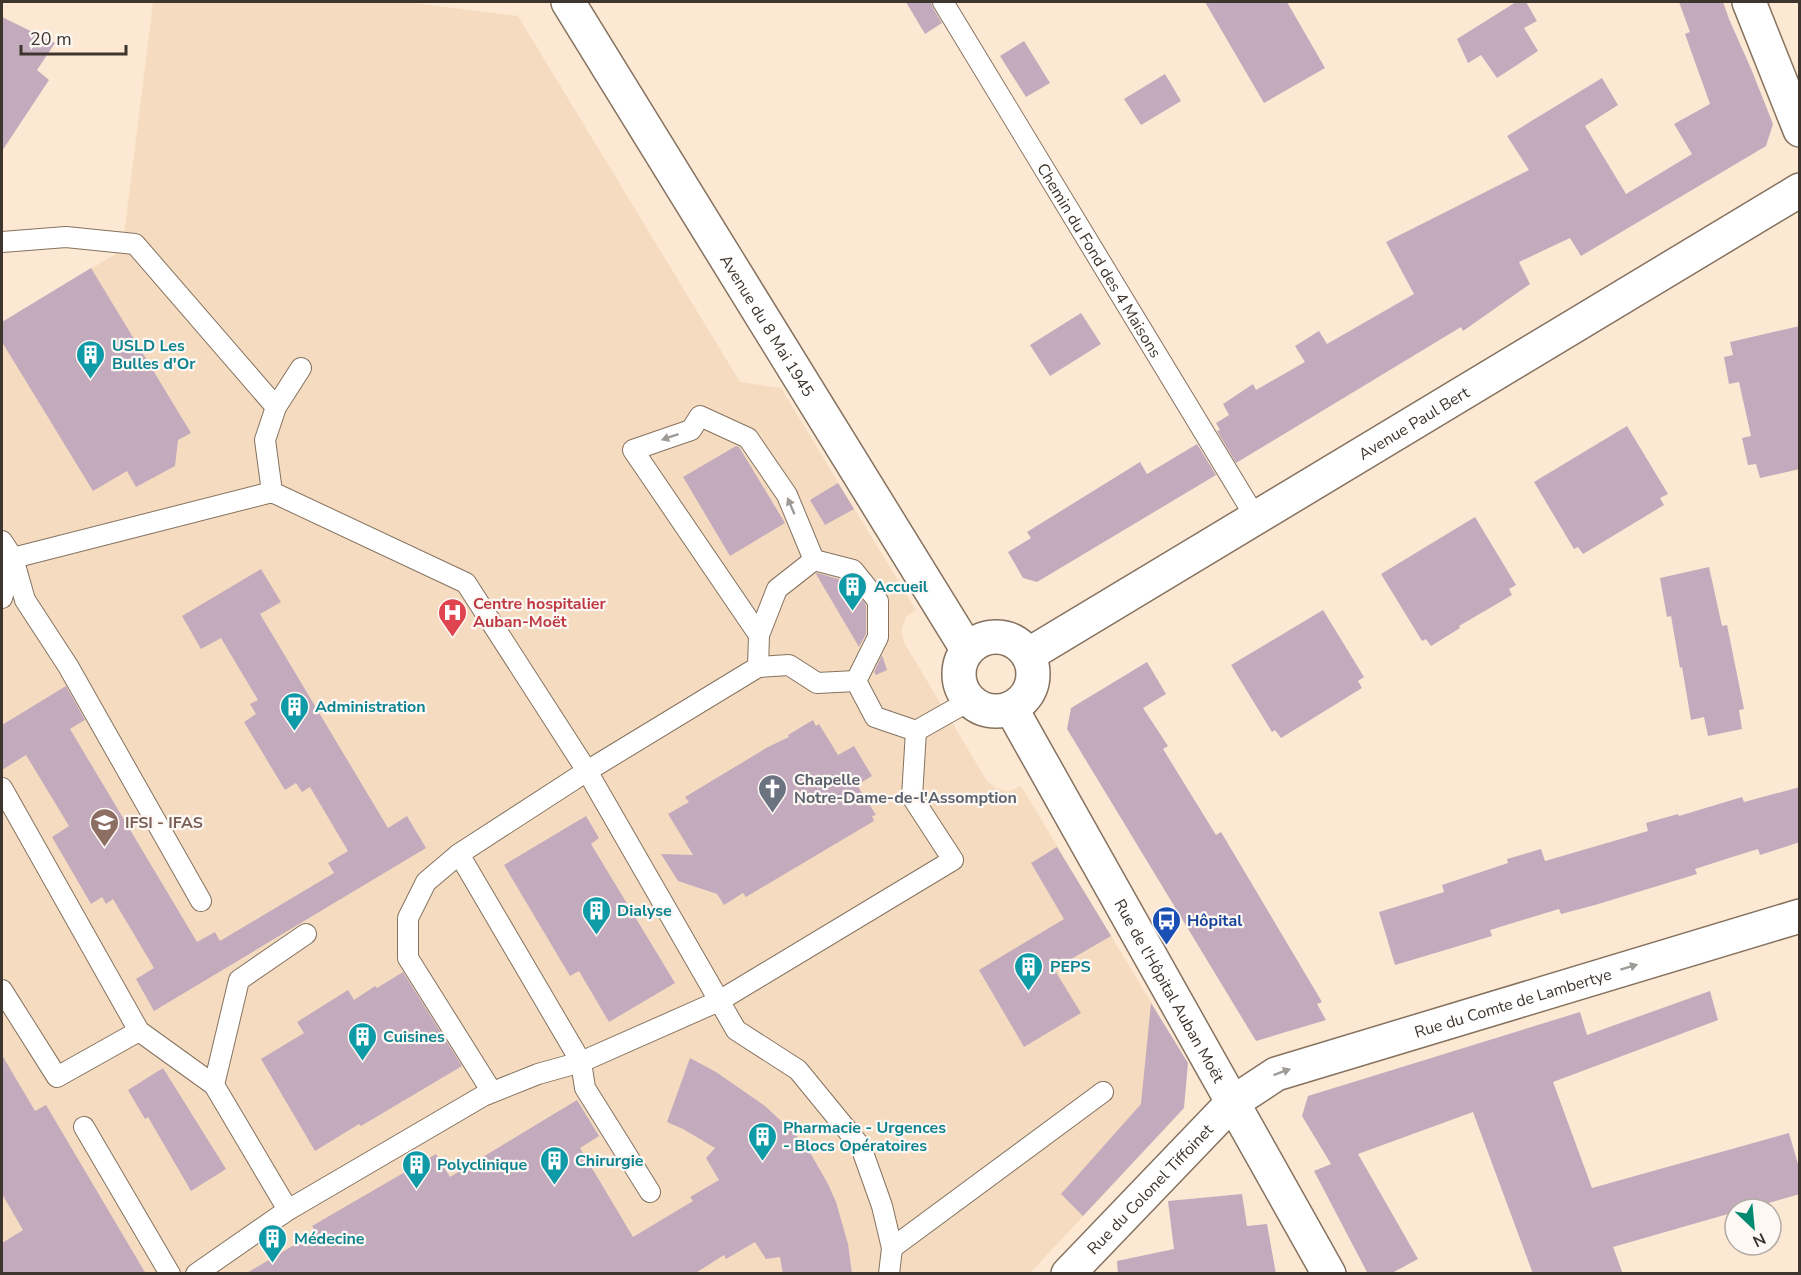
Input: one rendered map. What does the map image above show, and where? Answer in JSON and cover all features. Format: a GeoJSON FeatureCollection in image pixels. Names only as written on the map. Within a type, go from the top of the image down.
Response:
{"type":"FeatureCollection","features":[{"type":"Feature","properties":{"kind":"main road","name":"Avenue du 8 Mai 1945"},"geometry":{"type":"LineString","coordinates":[[568,2],[967,649]]}},
{"type":"Feature","properties":{"kind":"main road"},"geometry":{"type":"LineString","coordinates":[[1749,2],[1800,130]]}},
{"type":"Feature","properties":{"kind":"main road","name":"Avenue Paul Bert"},"geometry":{"type":"LineString","coordinates":[[1028,655],[1800,190]]}},
{"type":"Feature","properties":{"kind":"main road"},"geometry":{"type":"LineString","coordinates":[[994,636],[1007,638],[1020,645],[1028,655],[1033,674],[1031,687],[1022,700],[1011,708],[996,711],[983,709],[969,701],[962,690],[958,674],[960,662],[967,649],[979,640],[994,636]]}},
{"type":"Feature","properties":{"kind":"main road","name":"Rue de l'Hôpital Auban Moët"},"geometry":{"type":"LineString","coordinates":[[1011,708],[1329,1274]]}},
{"type":"Feature","properties":{"kind":"main road","name":"Rue du Comte de Lambertye"},"geometry":{"type":"LineString","coordinates":[[1232,1103],[1276,1074],[1800,916]]}},
{"type":"Feature","properties":{"kind":"main road","name":"Rue du Colonel Tiffoinet"},"geometry":{"type":"LineString","coordinates":[[1068,1274],[1232,1103]]}},
{"type":"Feature","properties":{"kind":"lane","name":"Chemin du Fond des 4 Maisons"},"geometry":{"type":"LineString","coordinates":[[944,2],[1256,518]]}},
{"type":"Feature","properties":{"kind":"lane"},"geometry":{"type":"LineString","coordinates":[[2,242],[66,237],[135,244],[276,407]]}},
{"type":"Feature","properties":{"kind":"lane"},"geometry":{"type":"LineString","coordinates":[[272,492],[266,440],[276,407],[301,368]]}},
{"type":"Feature","properties":{"kind":"lane"},"geometry":{"type":"LineString","coordinates":[[759,635],[633,450],[691,430],[700,416],[748,438],[787,495],[814,560]]}},
{"type":"Feature","properties":{"kind":"lane"},"geometry":{"type":"LineString","coordinates":[[13,558],[272,492],[466,583],[587,771],[736,1030],[798,1070],[861,1147],[882,1206],[892,1248],[889,1274]]}},
{"type":"Feature","properties":{"kind":"lane"},"geometry":{"type":"LineString","coordinates":[[2,540],[13,558],[26,600],[69,666],[201,902]]}},
{"type":"Feature","properties":{"kind":"lane"},"geometry":{"type":"LineString","coordinates":[[2,597],[13,558]]}},
{"type":"Feature","properties":{"kind":"lane"},"geometry":{"type":"LineString","coordinates":[[758,667],[759,635],[777,589],[814,560]]}},
{"type":"Feature","properties":{"kind":"lane"},"geometry":{"type":"LineString","coordinates":[[814,560],[853,570],[878,601],[878,637],[856,681]]}},
{"type":"Feature","properties":{"kind":"lane"},"geometry":{"type":"LineString","coordinates":[[492,1092],[408,958],[408,918],[426,882],[459,854],[587,771],[758,667],[789,665],[817,683],[856,681]]}},
{"type":"Feature","properties":{"kind":"lane"},"geometry":{"type":"LineString","coordinates":[[856,681],[875,717],[916,731],[969,701]]}},
{"type":"Feature","properties":{"kind":"lane"},"geometry":{"type":"LineString","coordinates":[[196,1274],[288,1210],[483,1096],[538,1074],[581,1062],[719,1001],[953,860],[912,797],[916,731]]}},
{"type":"Feature","properties":{"kind":"lane"},"geometry":{"type":"LineString","coordinates":[[2,790],[139,1031],[214,1084],[288,1210]]}},
{"type":"Feature","properties":{"kind":"lane"},"geometry":{"type":"LineString","coordinates":[[459,854],[581,1062],[585,1088],[650,1192]]}},
{"type":"Feature","properties":{"kind":"lane"},"geometry":{"type":"LineString","coordinates":[[214,1084],[239,980],[306,934]]}},
{"type":"Feature","properties":{"kind":"lane"},"geometry":{"type":"LineString","coordinates":[[2,990],[57,1077],[139,1031]]}},
{"type":"Feature","properties":{"kind":"lane"},"geometry":{"type":"LineString","coordinates":[[892,1248],[1103,1092]]}},
{"type":"Feature","properties":{"kind":"lane"},"geometry":{"type":"LineString","coordinates":[[84,1127],[171,1274]]}},
{"type":"Feature","properties":{"kind":"shaded area","name":"Centre hospitalier Auban-Moët"},"geometry":{"type":"Polygon","coordinates":[[[153,2],[406,2],[518,16],[740,382],[781,388],[916,610],[906,617],[901,631],[905,644],[987,781],[996,788],[1009,791],[1021,786],[1181,1052],[1175,1118],[1030,1273],[2,1274],[2,322],[122,250],[153,2]]]}},
{"type":"Feature","properties":{"kind":"building"},"geometry":{"type":"Polygon","coordinates":[[[906,2],[931,2],[942,23],[925,34],[906,2]]]}},
{"type":"Feature","properties":{"kind":"building"},"geometry":{"type":"Polygon","coordinates":[[[1205,2],[1287,2],[1325,68],[1264,103],[1205,2]]]}},
{"type":"Feature","properties":{"kind":"building"},"geometry":{"type":"Polygon","coordinates":[[[1516,2],[1526,2],[1537,21],[1524,28],[1538,51],[1497,78],[1481,55],[1468,63],[1457,39],[1516,2]]]}},
{"type":"Feature","properties":{"kind":"building"},"geometry":{"type":"Polygon","coordinates":[[[1679,2],[1723,2],[1773,124],[1766,146],[1581,256],[1570,238],[1519,262],[1530,284],[1463,331],[1461,327],[1236,463],[1217,431],[1220,430],[1216,423],[1229,415],[1223,404],[1253,384],[1256,390],[1305,362],[1295,346],[1319,331],[1327,344],[1414,294],[1386,242],[1529,170],[1507,136],[1602,78],[1618,105],[1585,126],[1626,194],[1692,154],[1674,124],[1710,104],[1685,34],[1690,32],[1679,2]]]}},
{"type":"Feature","properties":{"kind":"building"},"geometry":{"type":"Polygon","coordinates":[[[2,17],[55,43],[37,70],[49,80],[2,151],[2,17]]]}},
{"type":"Feature","properties":{"kind":"building"},"geometry":{"type":"Polygon","coordinates":[[[1024,41],[1050,83],[1026,97],[1000,56],[1024,41]]]}},
{"type":"Feature","properties":{"kind":"building"},"geometry":{"type":"Polygon","coordinates":[[[1165,74],[1181,101],[1141,125],[1124,99],[1165,74]]]}},
{"type":"Feature","properties":{"kind":"building","name":"USLD Les Bulles d'Or"},"geometry":{"type":"Polygon","coordinates":[[[91,268],[191,433],[178,440],[175,466],[136,487],[127,471],[93,491],[2,342],[2,322],[91,268]]]}},
{"type":"Feature","properties":{"kind":"building"},"geometry":{"type":"Polygon","coordinates":[[[1081,313],[1101,344],[1050,376],[1030,345],[1081,313]]]}},
{"type":"Feature","properties":{"kind":"building"},"geometry":{"type":"Polygon","coordinates":[[[1800,326],[1800,469],[1760,478],[1756,464],[1748,465],[1742,438],[1751,436],[1739,382],[1729,384],[1724,357],[1733,355],[1730,342],[1800,326]]]}},
{"type":"Feature","properties":{"kind":"building"},"geometry":{"type":"Polygon","coordinates":[[[1627,426],[1668,494],[1660,498],[1664,505],[1583,554],[1578,547],[1574,549],[1534,482],[1627,426]]]}},
{"type":"Feature","properties":{"kind":"building"},"geometry":{"type":"Polygon","coordinates":[[[1197,444],[1216,475],[1037,582],[1023,578],[1008,552],[1031,538],[1027,532],[1140,462],[1147,474],[1197,444]]]}},
{"type":"Feature","properties":{"kind":"building"},"geometry":{"type":"Polygon","coordinates":[[[736,446],[739,447],[785,523],[730,556],[683,477],[736,446]]]}},
{"type":"Feature","properties":{"kind":"building"},"geometry":{"type":"Polygon","coordinates":[[[838,483],[854,509],[825,525],[810,500],[838,483]]]}},
{"type":"Feature","properties":{"kind":"building"},"geometry":{"type":"Polygon","coordinates":[[[1475,517],[1516,585],[1509,589],[1512,595],[1459,626],[1460,628],[1431,646],[1426,639],[1422,641],[1381,574],[1475,517]]]}},
{"type":"Feature","properties":{"kind":"building"},"geometry":{"type":"Polygon","coordinates":[[[1709,567],[1722,626],[1727,625],[1744,709],[1739,710],[1742,729],[1708,736],[1704,717],[1691,720],[1671,616],[1667,617],[1660,578],[1709,567]]]}},
{"type":"Feature","properties":{"kind":"building"},"geometry":{"type":"Polygon","coordinates":[[[261,569],[281,602],[260,614],[388,828],[407,816],[426,848],[154,1011],[136,979],[154,968],[113,899],[106,904],[102,897],[91,904],[52,837],[69,826],[26,755],[2,770],[2,725],[66,686],[85,720],[70,729],[197,942],[215,932],[220,941],[334,873],[328,863],[348,851],[310,787],[302,792],[296,783],[285,790],[244,722],[256,714],[250,704],[258,700],[221,638],[201,649],[182,616],[261,569]]]}},
{"type":"Feature","properties":{"kind":"building","name":"Accueil"},"geometry":{"type":"Polygon","coordinates":[[[816,574],[846,581],[865,603],[866,634],[859,647],[816,574]]]}},
{"type":"Feature","properties":{"kind":"building"},"geometry":{"type":"Polygon","coordinates":[[[1323,610],[1364,677],[1358,681],[1362,688],[1281,738],[1275,730],[1272,732],[1231,665],[1323,610]]]}},
{"type":"Feature","properties":{"kind":"building"},"geometry":{"type":"Polygon","coordinates":[[[882,655],[887,670],[876,675],[874,672],[882,655]]]}},
{"type":"Feature","properties":{"kind":"building"},"geometry":{"type":"Polygon","coordinates":[[[1147,662],[1166,694],[1143,708],[1168,746],[1163,749],[1216,835],[1221,832],[1322,1002],[1317,1004],[1326,1020],[1256,1041],[1067,729],[1071,708],[1147,662]]]}},
{"type":"Feature","properties":{"kind":"building","name":"Chapelle Notre-Dame-de-l'Assomption"},"geometry":{"type":"Polygon","coordinates":[[[813,720],[816,726],[819,724],[838,755],[854,746],[872,776],[857,785],[876,815],[872,816],[874,821],[746,897],[743,893],[724,905],[717,894],[678,881],[661,854],[693,855],[668,814],[689,802],[685,797],[768,747],[789,737],[788,735],[813,720]]]}},
{"type":"Feature","properties":{"kind":"building"},"geometry":{"type":"Polygon","coordinates":[[[1800,787],[1800,842],[1760,855],[1758,849],[1695,869],[1697,874],[1595,905],[1561,914],[1559,909],[1526,919],[1490,930],[1492,936],[1395,965],[1379,912],[1444,892],[1442,885],[1508,863],[1507,859],[1541,849],[1545,861],[1648,831],[1646,823],[1678,814],[1679,816],[1742,797],[1744,802],[1800,787]]]}},
{"type":"Feature","properties":{"kind":"building","name":"Dialyse"},"geometry":{"type":"Polygon","coordinates":[[[586,816],[599,838],[591,844],[675,983],[609,1022],[579,971],[570,976],[504,865],[586,816]]]}},
{"type":"Feature","properties":{"kind":"building"},"geometry":{"type":"Polygon","coordinates":[[[1057,847],[1111,936],[1054,969],[1081,1013],[1024,1047],[979,970],[1064,919],[1031,863],[1057,847]]]}},
{"type":"Feature","properties":{"kind":"building","name":"Cuisines"},"geometry":{"type":"Polygon","coordinates":[[[403,972],[462,1066],[315,1151],[261,1059],[304,1033],[297,1022],[348,990],[354,1000],[403,972]]]}},
{"type":"Feature","properties":{"kind":"building"},"geometry":{"type":"Polygon","coordinates":[[[1710,991],[1718,1020],[1553,1082],[1592,1188],[1789,1133],[1800,1171],[1800,1194],[1783,1199],[1783,1197],[1723,1197],[1723,1215],[1613,1247],[1623,1274],[1533,1274],[1473,1112],[1358,1154],[1418,1259],[1390,1274],[1368,1274],[1314,1171],[1331,1164],[1302,1116],[1308,1096],[1580,1012],[1587,1035],[1710,991]]]}},
{"type":"Feature","properties":{"kind":"building"},"geometry":{"type":"Polygon","coordinates":[[[1151,1003],[1188,1063],[1184,1108],[1083,1216],[1061,1194],[1141,1104],[1151,1003]]]}},
{"type":"Feature","properties":{"kind":"building"},"geometry":{"type":"Polygon","coordinates":[[[2,1055],[35,1111],[46,1105],[146,1274],[2,1274],[2,1243],[23,1230],[2,1194],[2,1055]]]}},
{"type":"Feature","properties":{"kind":"building"},"geometry":{"type":"Polygon","coordinates":[[[690,1058],[716,1072],[765,1106],[808,1149],[836,1202],[848,1244],[852,1274],[783,1274],[780,1257],[766,1259],[755,1242],[726,1259],[724,1255],[694,1274],[245,1274],[316,1232],[312,1226],[436,1154],[450,1177],[577,1100],[599,1136],[580,1148],[633,1237],[693,1201],[690,1197],[719,1180],[706,1158],[715,1148],[667,1122],[690,1058]]]}},
{"type":"Feature","properties":{"kind":"building"},"geometry":{"type":"Polygon","coordinates":[[[163,1068],[226,1169],[191,1191],[148,1117],[145,1119],[128,1090],[163,1068]]]}},
{"type":"Feature","properties":{"kind":"building"},"geometry":{"type":"Polygon","coordinates":[[[1242,1194],[1247,1226],[1267,1224],[1276,1274],[1118,1274],[1117,1261],[1174,1249],[1168,1201],[1242,1194]]]}},
{"type":"Feature","properties":{"kind":"place","name":"USLD Les Bulles d'Or"},"geometry":{"type":"Point","coordinates":[91,380]}},
{"type":"Feature","properties":{"kind":"place","name":"Accueil"},"geometry":{"type":"Point","coordinates":[853,612]}},
{"type":"Feature","properties":{"kind":"place","name":"Centre hospitalier Auban-Moët"},"geometry":{"type":"Point","coordinates":[452,638]}},
{"type":"Feature","properties":{"kind":"place","name":"Administration"},"geometry":{"type":"Point","coordinates":[294,732]}},
{"type":"Feature","properties":{"kind":"place","name":"Chapelle Notre-Dame-de-l'Assomption"},"geometry":{"type":"Point","coordinates":[773,814]}},
{"type":"Feature","properties":{"kind":"place","name":"IFSI - IFAS"},"geometry":{"type":"Point","coordinates":[104,848]}},
{"type":"Feature","properties":{"kind":"place","name":"Dialyse"},"geometry":{"type":"Point","coordinates":[596,936]}},
{"type":"Feature","properties":{"kind":"place","name":"Hôpital"},"geometry":{"type":"Point","coordinates":[1166,946]}},
{"type":"Feature","properties":{"kind":"place","name":"PEPS"},"geometry":{"type":"Point","coordinates":[1029,992]}},
{"type":"Feature","properties":{"kind":"place","name":"Cuisines"},"geometry":{"type":"Point","coordinates":[362,1062]}},
{"type":"Feature","properties":{"kind":"place","name":"Pharmacie - Urgences - Blocs Opératoires"},"geometry":{"type":"Point","coordinates":[762,1162]}},
{"type":"Feature","properties":{"kind":"place","name":"Chirurgie"},"geometry":{"type":"Point","coordinates":[554,1186]}},
{"type":"Feature","properties":{"kind":"place","name":"Polyclinique"},"geometry":{"type":"Point","coordinates":[416,1190]}},
{"type":"Feature","properties":{"kind":"place","name":"Médecine"},"geometry":{"type":"Point","coordinates":[273,1264]}}]}
